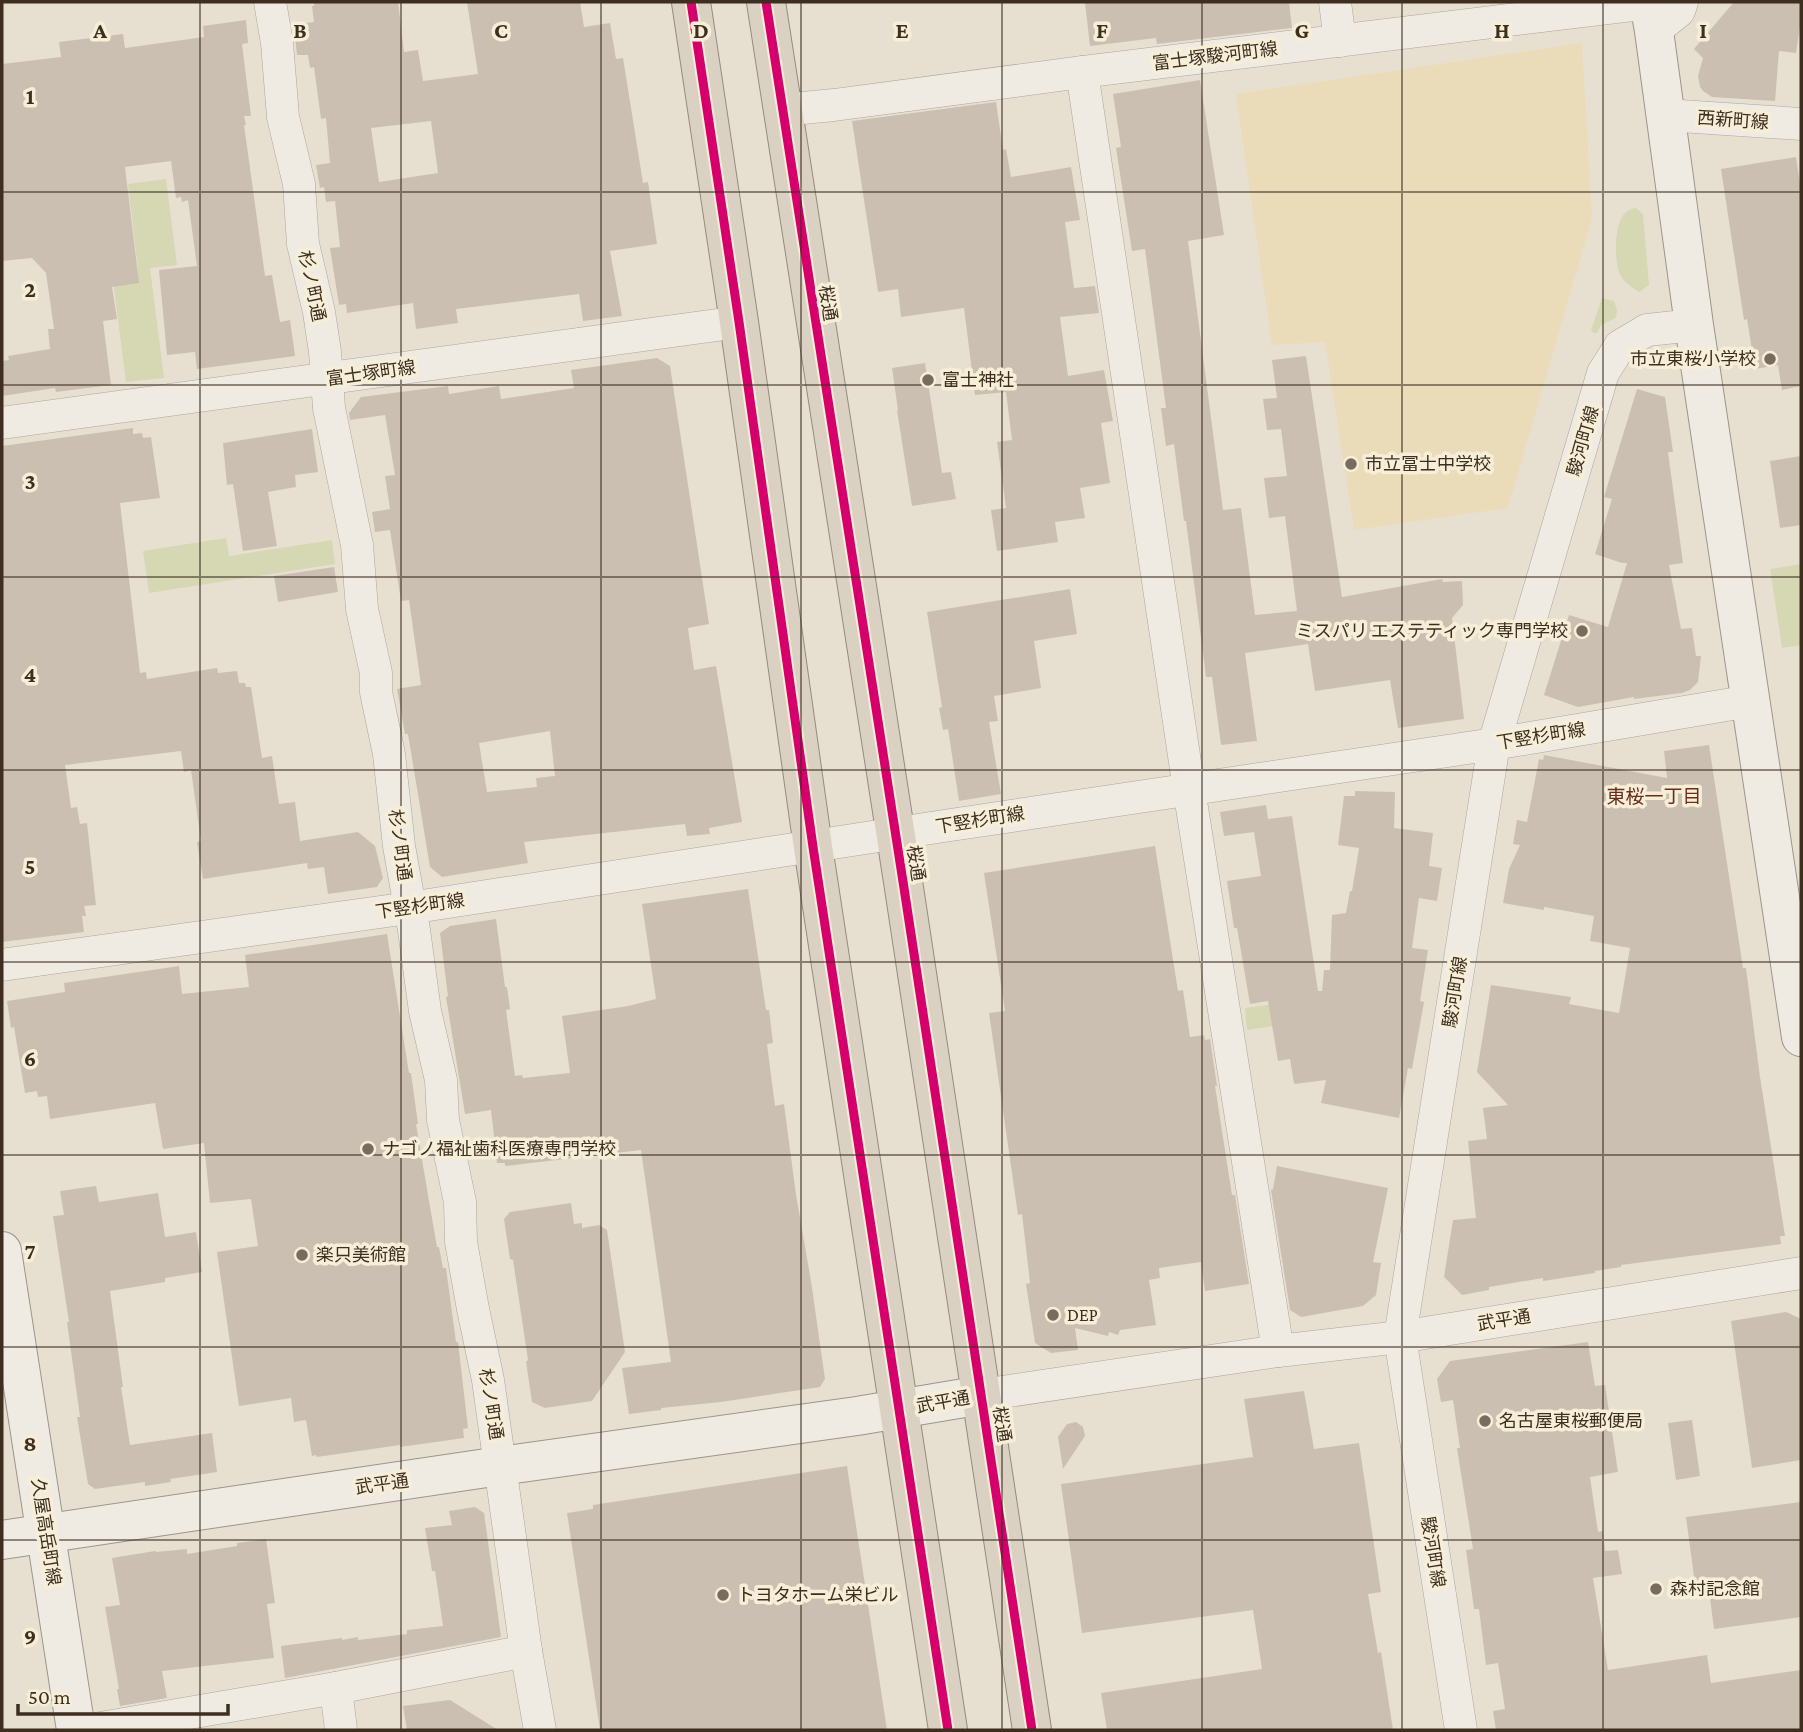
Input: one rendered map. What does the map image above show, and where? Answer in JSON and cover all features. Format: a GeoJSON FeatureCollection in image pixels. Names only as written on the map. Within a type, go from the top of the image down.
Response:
{"type":"FeatureCollection","features":[{"type":"Feature","properties":{"kind":"highway"},"geometry":{"type":"LineString","coordinates":[[691,2],[813,847],[948,1730]]}},
{"type":"Feature","properties":{"kind":"highway","name":"桜通"},"geometry":{"type":"LineString","coordinates":[[766,2],[1032,1730]]}},
{"type":"Feature","properties":{"kind":"street","name":"杉ノ町通"},"geometry":{"type":"LineString","coordinates":[[270,2],[283,117],[299,184],[303,244],[319,312],[333,433],[357,545],[362,609],[389,754],[399,846],[425,1011],[441,1080],[443,1120],[460,1202],[461,1242],[488,1381],[526,1651],[540,1730]]}},
{"type":"Feature","properties":{"kind":"street"},"geometry":{"type":"LineString","coordinates":[[1335,2],[1340,41]]}},
{"type":"Feature","properties":{"kind":"street","name":"富士塚駿河町線"},"geometry":{"type":"LineString","coordinates":[[782,110],[1340,41],[1658,9]]}},
{"type":"Feature","properties":{"kind":"street"},"geometry":{"type":"LineString","coordinates":[[1658,9],[1665,115],[1693,325],[1801,1037]]}},
{"type":"Feature","properties":{"kind":"street"},"geometry":{"type":"LineString","coordinates":[[1082,72],[1189,789],[1278,1351]]}},
{"type":"Feature","properties":{"kind":"street","name":"西新町線"},"geometry":{"type":"LineString","coordinates":[[1665,115],[1801,124]]}},
{"type":"Feature","properties":{"kind":"street","name":"富士塚町線"},"geometry":{"type":"LineString","coordinates":[[2,424],[739,322]]}},
{"type":"Feature","properties":{"kind":"street","name":"駿河町線"},"geometry":{"type":"LineString","coordinates":[[1461,1730],[1400,1337],[1494,744],[1603,373],[1620,346],[1647,330],[1693,325]]}},
{"type":"Feature","properties":{"kind":"street","name":"下竪杉町線"},"geometry":{"type":"LineString","coordinates":[[2,965],[409,908],[813,847],[1494,744],[1750,701]]}},
{"type":"Feature","properties":{"kind":"street","name":"久屋高岳町線"},"geometry":{"type":"LineString","coordinates":[[2,1251],[76,1730]]}},
{"type":"Feature","properties":{"kind":"street","name":"武平通"},"geometry":{"type":"LineString","coordinates":[[2,1540],[1278,1351],[1400,1337],[1801,1273]]}},
{"type":"Feature","properties":{"kind":"street"},"geometry":{"type":"LineString","coordinates":[[89,1730],[336,1688],[526,1651]]}},
{"type":"Feature","properties":{"kind":"street"},"geometry":{"type":"LineString","coordinates":[[336,1688],[341,1730]]}},
{"type":"Feature","properties":{"kind":"green space"},"geometry":{"type":"Polygon","coordinates":[[[166,179],[177,265],[150,268],[164,378],[126,382],[112,273],[138,269],[128,184],[166,179]]]}},
{"type":"Feature","properties":{"kind":"green space"},"geometry":{"type":"Polygon","coordinates":[[[1636,208],[1643,214],[1649,285],[1639,292],[1620,275],[1616,249],[1617,232],[1622,217],[1627,211],[1636,208]]]}},
{"type":"Feature","properties":{"kind":"green space"},"geometry":{"type":"Polygon","coordinates":[[[1602,298],[1614,301],[1616,318],[1601,325],[1597,333],[1594,333],[1591,330],[1602,298]]]}},
{"type":"Feature","properties":{"kind":"green space"},"geometry":{"type":"Polygon","coordinates":[[[226,538],[229,556],[332,540],[335,564],[149,593],[143,551],[226,538]]]}},
{"type":"Feature","properties":{"kind":"green space"},"geometry":{"type":"Polygon","coordinates":[[[1801,564],[1801,645],[1782,648],[1770,569],[1801,564]]]}},
{"type":"Feature","properties":{"kind":"green space"},"geometry":{"type":"Polygon","coordinates":[[[1318,998],[1321,1019],[1247,1030],[1245,1008],[1318,998]]]}},
{"type":"Feature","properties":{"kind":"sand"},"geometry":{"type":"Polygon","coordinates":[[[1582,43],[1592,218],[1508,508],[1354,530],[1325,342],[1272,345],[1236,94],[1582,43]]]}},
{"type":"Feature","properties":{"kind":"building"},"geometry":{"type":"Polygon","coordinates":[[[314,2],[398,2],[404,52],[418,50],[423,81],[478,74],[467,2],[580,2],[584,27],[610,23],[616,59],[623,58],[643,183],[648,182],[657,244],[610,251],[622,316],[583,321],[579,294],[456,309],[458,323],[416,329],[413,303],[347,313],[346,304],[339,305],[330,248],[340,247],[335,201],[326,202],[324,187],[320,188],[316,165],[330,163],[326,118],[321,119],[314,67],[310,68],[308,55],[297,55],[294,27],[314,22],[314,2]],[[431,121],[371,128],[379,182],[438,173],[431,121]]]}},
{"type":"Feature","properties":{"kind":"building"},"geometry":{"type":"Polygon","coordinates":[[[1085,2],[1289,2],[1292,28],[1157,44],[1156,38],[1090,46],[1085,2]]]}},
{"type":"Feature","properties":{"kind":"building"},"geometry":{"type":"Polygon","coordinates":[[[1734,2],[1801,2],[1796,53],[1779,51],[1775,101],[1712,97],[1700,87],[1698,76],[1703,58],[1694,49],[1734,2]]]}},
{"type":"Feature","properties":{"kind":"building"},"geometry":{"type":"Polygon","coordinates":[[[246,20],[248,43],[242,44],[251,116],[244,116],[244,125],[265,276],[272,275],[280,322],[290,320],[295,356],[197,369],[195,352],[167,355],[159,270],[197,266],[188,200],[182,202],[181,197],[176,198],[171,161],[125,167],[139,283],[112,287],[117,319],[103,321],[111,385],[56,392],[55,388],[2,396],[2,361],[9,360],[8,356],[50,349],[48,329],[54,329],[46,273],[32,258],[2,261],[2,64],[61,57],[59,42],[123,34],[125,48],[204,37],[203,26],[246,20]]]}},
{"type":"Feature","properties":{"kind":"building"},"geometry":{"type":"Polygon","coordinates":[[[1200,80],[1224,235],[1188,241],[1223,510],[1241,508],[1255,615],[1297,611],[1285,516],[1269,518],[1264,478],[1287,476],[1281,429],[1267,430],[1263,399],[1277,398],[1272,360],[1306,356],[1342,597],[1442,579],[1443,582],[1462,581],[1463,605],[1452,618],[1464,719],[1398,728],[1390,680],[1315,691],[1308,644],[1245,653],[1257,741],[1221,745],[1212,677],[1206,677],[1174,444],[1166,446],[1161,408],[1166,408],[1145,249],[1132,251],[1116,148],[1121,147],[1113,94],[1200,80]]]}},
{"type":"Feature","properties":{"kind":"building"},"geometry":{"type":"Polygon","coordinates":[[[996,102],[1003,150],[1006,149],[1011,177],[1071,167],[1080,220],[1065,222],[1074,288],[1095,286],[1099,313],[1060,317],[1068,376],[1104,370],[1113,421],[1101,423],[1110,483],[1080,488],[1085,518],[1055,522],[1058,542],[997,551],[991,510],[1006,508],[997,442],[1012,440],[1006,392],[975,395],[964,308],[901,317],[898,289],[878,292],[852,121],[996,102]]]}},
{"type":"Feature","properties":{"kind":"building"},"geometry":{"type":"Polygon","coordinates":[[[1796,157],[1801,190],[1801,386],[1782,390],[1778,365],[1755,369],[1747,319],[1744,320],[1721,169],[1796,157]]]}},
{"type":"Feature","properties":{"kind":"building"},"geometry":{"type":"Polygon","coordinates":[[[657,358],[670,366],[709,624],[688,628],[694,670],[716,666],[742,822],[709,828],[710,834],[687,836],[685,824],[524,842],[528,863],[442,877],[430,867],[408,734],[405,734],[397,689],[421,685],[409,600],[401,601],[390,530],[375,532],[372,512],[390,509],[385,476],[395,475],[385,415],[350,420],[349,413],[361,397],[448,386],[449,394],[499,386],[501,399],[574,388],[571,370],[657,358]],[[550,731],[479,743],[487,792],[537,787],[536,778],[555,776],[550,731]]]}},
{"type":"Feature","properties":{"kind":"building"},"geometry":{"type":"Polygon","coordinates":[[[925,363],[942,473],[951,472],[956,499],[912,506],[892,368],[925,363]]]}},
{"type":"Feature","properties":{"kind":"building"},"geometry":{"type":"Polygon","coordinates":[[[1637,389],[1665,397],[1673,452],[1668,452],[1683,563],[1669,565],[1681,629],[1692,628],[1696,656],[1701,656],[1698,682],[1682,693],[1634,697],[1578,707],[1544,695],[1569,615],[1608,627],[1627,563],[1595,554],[1612,499],[1604,497],[1637,389]]]}},
{"type":"Feature","properties":{"kind":"building"},"geometry":{"type":"Polygon","coordinates":[[[133,428],[133,434],[142,433],[143,438],[151,437],[160,498],[120,503],[140,673],[146,672],[147,679],[217,668],[218,673],[237,671],[239,683],[251,687],[262,758],[272,756],[279,804],[295,802],[300,841],[358,832],[375,846],[383,878],[377,887],[328,894],[324,867],[308,869],[307,863],[203,879],[197,842],[201,841],[191,770],[184,772],[181,751],[65,765],[71,808],[77,807],[80,824],[87,823],[96,905],[84,906],[84,932],[2,942],[2,446],[133,428]]]}},
{"type":"Feature","properties":{"kind":"building"},"geometry":{"type":"Polygon","coordinates":[[[312,429],[318,472],[295,475],[296,487],[268,492],[277,546],[243,551],[233,484],[227,485],[223,443],[312,429]]]}},
{"type":"Feature","properties":{"kind":"building"},"geometry":{"type":"Polygon","coordinates":[[[1801,456],[1801,525],[1780,528],[1770,461],[1801,456]]]}},
{"type":"Feature","properties":{"kind":"building"},"geometry":{"type":"Polygon","coordinates":[[[334,567],[338,592],[278,602],[274,576],[334,567]]]}},
{"type":"Feature","properties":{"kind":"building"},"geometry":{"type":"Polygon","coordinates":[[[1070,589],[1077,634],[1034,641],[1041,688],[994,696],[998,721],[989,722],[1001,794],[959,801],[948,729],[943,730],[939,708],[942,707],[927,612],[1070,589]]]}},
{"type":"Feature","properties":{"kind":"building"},"geometry":{"type":"Polygon","coordinates":[[[1709,745],[1743,968],[1746,968],[1785,1236],[1780,1236],[1781,1244],[1621,1265],[1595,1273],[1543,1281],[1543,1278],[1489,1287],[1489,1290],[1462,1295],[1444,1277],[1453,1220],[1476,1218],[1468,1141],[1487,1139],[1483,1108],[1508,1105],[1477,1072],[1491,985],[1571,997],[1569,1004],[1619,1013],[1630,948],[1590,941],[1594,916],[1503,903],[1509,869],[1520,845],[1513,844],[1517,820],[1527,822],[1539,759],[1543,760],[1544,755],[1667,778],[1664,751],[1709,745]]]}},
{"type":"Feature","properties":{"kind":"building"},"geometry":{"type":"Polygon","coordinates":[[[1355,791],[1395,792],[1394,828],[1433,833],[1429,866],[1442,868],[1437,901],[1419,898],[1412,948],[1428,950],[1420,1001],[1424,1002],[1412,1069],[1408,1068],[1399,1118],[1321,1103],[1326,1080],[1294,1084],[1290,1059],[1278,1061],[1268,1001],[1250,1004],[1227,881],[1261,876],[1254,832],[1224,836],[1220,812],[1266,805],[1268,819],[1292,816],[1318,991],[1322,991],[1324,970],[1330,970],[1332,915],[1346,913],[1352,891],[1359,848],[1338,845],[1344,796],[1355,796],[1355,791]]]}},
{"type":"Feature","properties":{"kind":"building"},"geometry":{"type":"Polygon","coordinates":[[[1155,846],[1178,991],[1183,990],[1190,1037],[1204,1035],[1205,1040],[1210,1039],[1232,1195],[1235,1195],[1249,1284],[1205,1291],[1201,1262],[1159,1268],[1160,1278],[1149,1280],[1156,1325],[1120,1330],[1118,1335],[1109,1332],[1108,1336],[1075,1328],[1078,1350],[1051,1353],[1035,1343],[1026,1284],[1030,1283],[1022,1214],[1018,1215],[989,1013],[1005,1011],[984,873],[1155,846]]]}},
{"type":"Feature","properties":{"kind":"building"},"geometry":{"type":"Polygon","coordinates":[[[748,889],[766,1010],[769,1010],[773,1043],[767,1044],[775,1106],[784,1104],[825,1379],[820,1387],[629,1414],[622,1368],[671,1362],[641,1150],[505,1166],[505,1163],[497,1163],[491,1110],[465,1114],[446,997],[440,933],[450,926],[496,919],[510,1009],[506,1010],[515,1076],[522,1075],[523,1078],[570,1073],[562,1016],[656,999],[642,904],[748,889]]]}},
{"type":"Feature","properties":{"kind":"building"},"geometry":{"type":"Polygon","coordinates":[[[387,934],[437,1247],[443,1268],[446,1268],[468,1428],[463,1429],[464,1438],[317,1457],[312,1456],[306,1420],[294,1422],[291,1398],[239,1406],[217,1252],[258,1246],[251,1199],[210,1203],[204,1143],[163,1149],[155,1103],[50,1119],[47,1096],[38,1097],[37,1091],[25,1093],[7,1001],[65,992],[64,983],[179,966],[182,994],[249,987],[245,955],[387,934]]]}},
{"type":"Feature","properties":{"kind":"building"},"geometry":{"type":"Polygon","coordinates":[[[1277,1166],[1388,1188],[1373,1262],[1381,1263],[1376,1295],[1363,1306],[1301,1317],[1290,1310],[1271,1190],[1277,1166]]]}},
{"type":"Feature","properties":{"kind":"building"},"geometry":{"type":"Polygon","coordinates":[[[96,1186],[99,1202],[158,1193],[165,1237],[196,1232],[202,1272],[165,1278],[165,1282],[110,1291],[130,1445],[212,1433],[217,1472],[145,1486],[145,1482],[95,1489],[88,1484],[77,1417],[80,1417],[69,1322],[53,1216],[64,1215],[60,1191],[96,1186]]]}},
{"type":"Feature","properties":{"kind":"building"},"geometry":{"type":"Polygon","coordinates":[[[571,1203],[574,1224],[582,1223],[582,1228],[599,1225],[607,1230],[625,1352],[592,1401],[545,1408],[532,1402],[513,1260],[510,1259],[504,1219],[510,1212],[571,1203]]]}},
{"type":"Feature","properties":{"kind":"building"},"geometry":{"type":"Polygon","coordinates":[[[1786,1312],[1801,1319],[1801,1460],[1752,1468],[1731,1321],[1786,1312]]]}},
{"type":"Feature","properties":{"kind":"building"},"geometry":{"type":"Polygon","coordinates":[[[1588,1342],[1595,1386],[1605,1385],[1618,1472],[1590,1477],[1598,1532],[1603,1531],[1605,1551],[1618,1550],[1622,1574],[1593,1578],[1608,1670],[1707,1655],[1711,1683],[1801,1670],[1801,1730],[1496,1730],[1493,1711],[1505,1709],[1498,1663],[1486,1665],[1479,1609],[1474,1609],[1466,1550],[1473,1549],[1457,1448],[1460,1448],[1453,1400],[1441,1402],[1437,1379],[1450,1361],[1588,1342]]]}},
{"type":"Feature","properties":{"kind":"building"},"geometry":{"type":"Polygon","coordinates":[[[1304,1391],[1314,1449],[1359,1443],[1381,1592],[1368,1594],[1378,1653],[1381,1652],[1393,1730],[1107,1730],[1101,1693],[1262,1669],[1253,1610],[1082,1633],[1061,1484],[1253,1457],[1244,1399],[1304,1391]]]}},
{"type":"Feature","properties":{"kind":"building"},"geometry":{"type":"Polygon","coordinates":[[[1692,1420],[1700,1476],[1676,1480],[1668,1423],[1692,1420]]]}},
{"type":"Feature","properties":{"kind":"building"},"geometry":{"type":"Polygon","coordinates":[[[1076,1422],[1083,1427],[1085,1436],[1063,1469],[1058,1437],[1067,1424],[1076,1422]]]}},
{"type":"Feature","properties":{"kind":"building","name":"トヨタホーム栄ビル"},"geometry":{"type":"Polygon","coordinates":[[[847,1466],[887,1730],[600,1730],[567,1513],[593,1509],[593,1505],[847,1466]]]}},
{"type":"Feature","properties":{"kind":"building"},"geometry":{"type":"Polygon","coordinates":[[[1801,1502],[1801,1617],[1714,1629],[1710,1598],[1697,1599],[1686,1517],[1801,1502]]]}},
{"type":"Feature","properties":{"kind":"building"},"geometry":{"type":"Polygon","coordinates":[[[475,1507],[484,1513],[501,1637],[285,1678],[281,1646],[342,1638],[358,1637],[358,1640],[407,1634],[407,1630],[443,1626],[425,1528],[452,1525],[449,1511],[475,1507]]]}},
{"type":"Feature","properties":{"kind":"building"},"geometry":{"type":"Polygon","coordinates":[[[266,1539],[275,1603],[267,1604],[274,1658],[162,1671],[167,1698],[120,1706],[105,1607],[120,1605],[112,1558],[187,1549],[187,1554],[266,1539]]]}},
{"type":"Feature","properties":{"kind":"building"},"geometry":{"type":"Polygon","coordinates":[[[450,1700],[498,1730],[407,1730],[403,1706],[450,1700]]]}},
{"type":"Feature","properties":{"kind":"cycle path"},"geometry":{"type":"LineString","coordinates":[[691,2],[813,847],[948,1730]]}},
{"type":"Feature","properties":{"kind":"cycle path"},"geometry":{"type":"LineString","coordinates":[[766,2],[1032,1730]]}},
{"type":"Feature","properties":{"kind":"place","name":"市立東桜小学校"},"geometry":{"type":"Point","coordinates":[1770,359]}},
{"type":"Feature","properties":{"kind":"place","name":"富士神社"},"geometry":{"type":"Point","coordinates":[928,380]}},
{"type":"Feature","properties":{"kind":"place","name":"市立冨士中学校"},"geometry":{"type":"Point","coordinates":[1351,464]}},
{"type":"Feature","properties":{"kind":"place","name":"ミスパリ エステティック専門学校"},"geometry":{"type":"Point","coordinates":[1582,631]}},
{"type":"Feature","properties":{"kind":"place","name":"ナゴノ福祉歯科医療専門学校"},"geometry":{"type":"Point","coordinates":[368,1149]}},
{"type":"Feature","properties":{"kind":"place","name":"楽只美術館"},"geometry":{"type":"Point","coordinates":[302,1255]}},
{"type":"Feature","properties":{"kind":"place","name":"DEP"},"geometry":{"type":"Point","coordinates":[1053,1315]}},
{"type":"Feature","properties":{"kind":"place","name":"名古屋東桜郵便局"},"geometry":{"type":"Point","coordinates":[1485,1421]}},
{"type":"Feature","properties":{"kind":"place","name":"森村記念館"},"geometry":{"type":"Point","coordinates":[1656,1589]}},
{"type":"Feature","properties":{"kind":"place","name":"トヨタホーム栄ビル"},"geometry":{"type":"Point","coordinates":[723,1595]}},
{"type":"Feature","properties":{"kind":"district","name":"東桜一丁目"},"geometry":{"type":"Point","coordinates":[1654,796]}}]}
